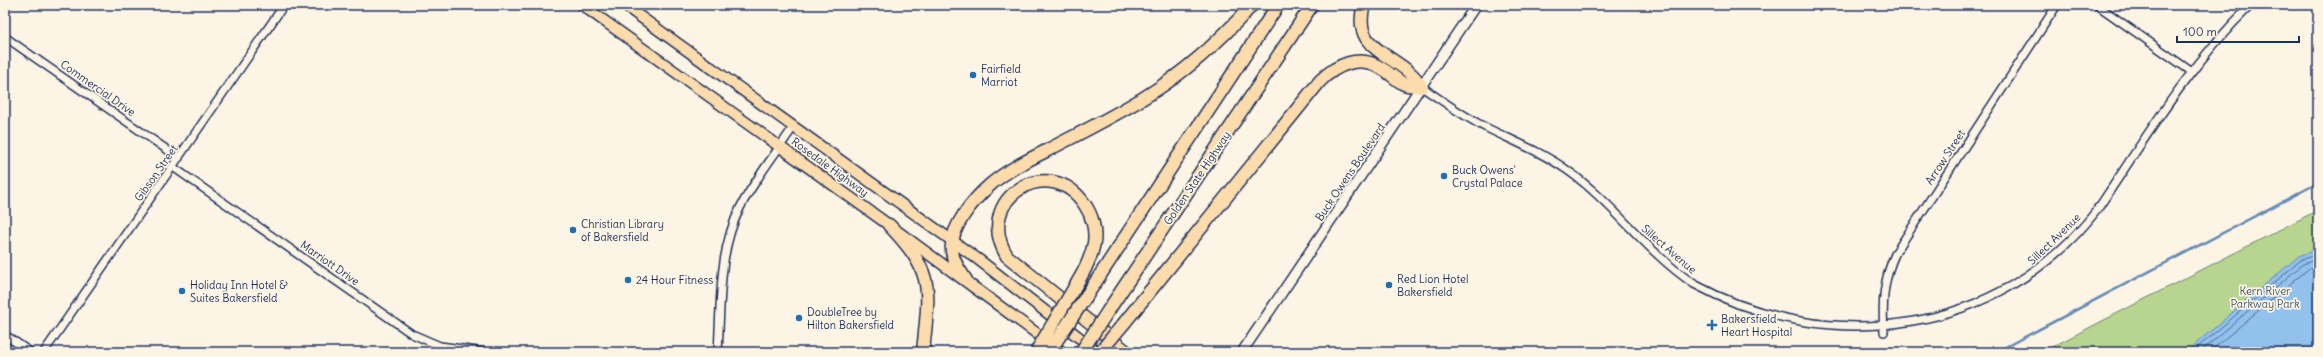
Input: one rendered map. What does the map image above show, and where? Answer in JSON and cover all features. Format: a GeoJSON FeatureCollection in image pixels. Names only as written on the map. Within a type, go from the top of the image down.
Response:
{"type":"FeatureCollection","features":[{"type":"Feature","properties":{"kind":"highway"},"geometry":{"type":"LineString","coordinates":[[966,280],[953,257],[952,240],[957,227],[975,200],[990,184],[1037,155],[1145,97],[1180,74],[1218,42],[1252,5]]}},
{"type":"Feature","properties":{"kind":"highway"},"geometry":{"type":"LineString","coordinates":[[1049,352],[1278,5]]}},
{"type":"Feature","properties":{"kind":"highway","name":"Golden State Highway"},"geometry":{"type":"LineString","coordinates":[[1081,352],[1312,5]]}},
{"type":"Feature","properties":{"kind":"highway"},"geometry":{"type":"LineString","coordinates":[[1364,5],[1362,23],[1367,41],[1379,52],[1411,73],[1422,87]]}},
{"type":"Feature","properties":{"kind":"highway"},"geometry":{"type":"LineString","coordinates":[[1099,352],[1320,81],[1334,69],[1345,64],[1365,62],[1380,67],[1404,84],[1422,87]]}},
{"type":"Feature","properties":{"kind":"highway"},"geometry":{"type":"LineString","coordinates":[[1036,352],[1074,290],[1085,269],[1094,243],[1094,229],[1089,210],[1076,194],[1060,184],[1036,181],[1028,183],[1012,194],[1000,212],[998,230],[1001,246],[1007,256],[1127,352]]}},
{"type":"Feature","properties":{"kind":"highway"},"geometry":{"type":"LineString","coordinates":[[890,225],[915,254],[925,274],[928,296],[923,352]]}},
{"type":"Feature","properties":{"kind":"main road","name":"Rosedale Highway"},"geometry":{"type":"LineString","coordinates":[[582,5],[890,225],[1062,352]]}},
{"type":"Feature","properties":{"kind":"main road","name":"Rosedale Highway"},"geometry":{"type":"LineString","coordinates":[[624,5],[952,240],[1099,352]]}},
{"type":"Feature","properties":{"kind":"main road","name":"Buck Owens Boulevard"},"geometry":{"type":"LineString","coordinates":[[1242,352],[1476,5]]}},
{"type":"Feature","properties":{"kind":"street","name":"Gibson Street"},"geometry":{"type":"LineString","coordinates":[[44,352],[284,5]]}},
{"type":"Feature","properties":{"kind":"street","name":"Arrow Street"},"geometry":{"type":"LineString","coordinates":[[1884,332],[1883,295],[1887,275],[1896,252],[2057,5]]}},
{"type":"Feature","properties":{"kind":"street"},"geometry":{"type":"LineString","coordinates":[[2097,5],[2192,72]]}},
{"type":"Feature","properties":{"kind":"street","name":"Sillect Avenue"},"geometry":{"type":"LineString","coordinates":[[1422,87],[1474,121],[1539,153],[1566,170],[1606,203],[1654,253],[1674,270],[1717,298],[1740,309],[1789,325],[1835,332],[1884,332],[1925,325],[1969,311],[2011,290],[2052,260],[2097,210],[2192,72],[2216,42],[2251,5]]}},
{"type":"Feature","properties":{"kind":"street","name":"Commercial Drive"},"geometry":{"type":"LineString","coordinates":[[5,37],[179,158]]}},
{"type":"Feature","properties":{"kind":"street"},"geometry":{"type":"LineString","coordinates":[[718,352],[724,263],[733,225],[750,189],[794,126]]}},
{"type":"Feature","properties":{"kind":"street","name":"Marriott Drive"},"geometry":{"type":"LineString","coordinates":[[173,167],[412,334],[440,346],[485,352]]}},
{"type":"Feature","properties":{"kind":"street"},"geometry":{"type":"LineString","coordinates":[[5,335],[30,352]]}},
{"type":"Feature","properties":{"kind":"green space","name":"Kern River Parkway Park"},"geometry":{"type":"Polygon","coordinates":[[[2318,210],[2318,352],[2042,352],[2318,210]]]}},
{"type":"Feature","properties":{"kind":"water"},"geometry":{"type":"Polygon","coordinates":[[[2318,249],[2318,352],[2186,352],[2299,256],[2318,249]]]}},
{"type":"Feature","properties":{"kind":"waterway"},"geometry":{"type":"LineString","coordinates":[[1996,352],[2318,183]]}},
{"type":"Feature","properties":{"kind":"place","name":"Fairfield Marriot"},"geometry":{"type":"Point","coordinates":[973,75]}},
{"type":"Feature","properties":{"kind":"place","name":"Buck Owens' Crystal Palace"},"geometry":{"type":"Point","coordinates":[1444,176]}},
{"type":"Feature","properties":{"kind":"place","name":"Christian Library of Bakersfield"},"geometry":{"type":"Point","coordinates":[573,230]}},
{"type":"Feature","properties":{"kind":"place","name":"24 Hour Fitness"},"geometry":{"type":"Point","coordinates":[628,280]}},
{"type":"Feature","properties":{"kind":"place","name":"Red Lion Hotel Bakersfield"},"geometry":{"type":"Point","coordinates":[1389,285]}},
{"type":"Feature","properties":{"kind":"place","name":"Holiday Inn Hotel & Suites Bakersfield"},"geometry":{"type":"Point","coordinates":[182,291]}},
{"type":"Feature","properties":{"kind":"place","name":"DoubleTree by Hilton Bakersfield"},"geometry":{"type":"Point","coordinates":[799,318]}},
{"type":"Feature","properties":{"kind":"place","name":"Bakersfield Heart Hospital"},"geometry":{"type":"Point","coordinates":[1712,325]}}]}
